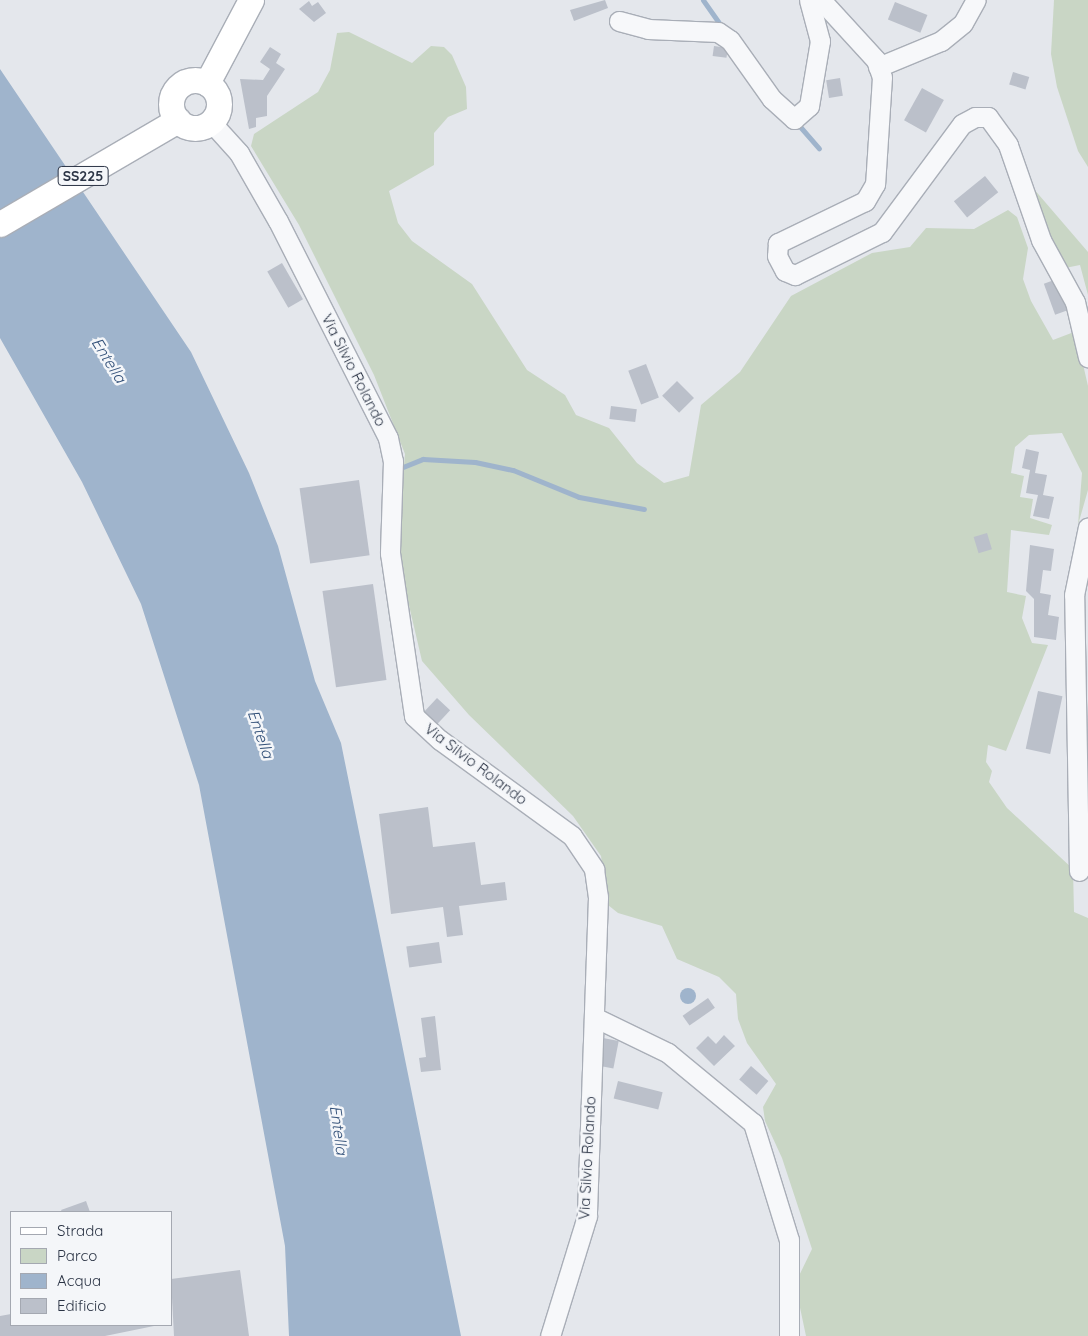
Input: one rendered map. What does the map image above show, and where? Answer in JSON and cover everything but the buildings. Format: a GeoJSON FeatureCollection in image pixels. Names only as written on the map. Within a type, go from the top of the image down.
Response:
{"type":"FeatureCollection","features":[{"type":"Feature","properties":{"kind":"main road"},"geometry":{"type":"LineString","coordinates":[[207,83],[251,0]]}},
{"type":"Feature","properties":{"kind":"main road"},"geometry":{"type":"LineString","coordinates":[[192,80],[207,83],[219,102],[211,122],[197,128],[172,124],[171,107],[179,86],[192,80]]}},
{"type":"Feature","properties":{"kind":"main road","name":"SS225"},"geometry":{"type":"LineString","coordinates":[[0,224],[172,124]]}},
{"type":"Feature","properties":{"kind":"street"},"geometry":{"type":"LineString","coordinates":[[619,21],[648,29],[724,35],[772,99],[794,119],[810,106],[820,41],[809,0]]}},
{"type":"Feature","properties":{"kind":"street"},"geometry":{"type":"LineString","coordinates":[[821,0],[859,39],[878,67],[882,102],[875,184],[866,201],[778,243],[777,256],[786,271],[795,275],[882,232],[962,124],[975,117],[988,118],[1008,145],[1041,240],[1075,302],[1088,357]]}},
{"type":"Feature","properties":{"kind":"street"},"geometry":{"type":"LineString","coordinates":[[878,67],[941,41],[962,23],[976,0]]}},
{"type":"Feature","properties":{"kind":"street","name":"Via Silvio Rolando"},"geometry":{"type":"LineString","coordinates":[[211,122],[239,153],[278,221],[388,438],[393,461],[390,553],[414,716],[433,735],[572,836],[594,869],[598,897],[587,1216],[550,1336]]}},
{"type":"Feature","properties":{"kind":"street"},"geometry":{"type":"LineString","coordinates":[[1079,871],[1074,595],[1088,527]]}},
{"type":"Feature","properties":{"kind":"street"},"geometry":{"type":"LineString","coordinates":[[594,1017],[621,1027],[668,1053],[746,1115],[756,1128],[789,1240],[789,1336]]}},
{"type":"Feature","properties":{"kind":"street"},"geometry":{"type":"LineString","coordinates":[[621,1027],[665,1036]]}},
{"type":"Feature","properties":{"kind":"green space"},"geometry":{"type":"Polygon","coordinates":[[[1054,0],[1088,0],[1088,167],[1078,151],[1057,87],[1051,54],[1054,0]]]}},
{"type":"Feature","properties":{"kind":"green space"},"geometry":{"type":"Polygon","coordinates":[[[349,32],[412,63],[431,46],[444,47],[452,55],[466,87],[467,109],[448,117],[434,133],[434,165],[389,191],[398,223],[412,241],[472,284],[527,370],[565,395],[576,415],[609,428],[637,463],[664,483],[689,476],[701,405],[740,372],[791,296],[872,253],[910,247],[926,228],[974,229],[1008,210],[1017,217],[1028,248],[1023,279],[1031,301],[1053,340],[1074,332],[1079,347],[1088,386],[1088,490],[1078,525],[1082,473],[1062,433],[1029,435],[1015,447],[1011,473],[1024,476],[1020,497],[1033,499],[1030,518],[1052,525],[1049,535],[1011,530],[1007,592],[1026,596],[1022,618],[1032,643],[1048,645],[1006,751],[988,745],[986,762],[992,771],[989,782],[1007,808],[1073,869],[1074,912],[1088,918],[1088,1336],[806,1336],[795,1284],[812,1249],[782,1158],[765,1121],[763,1107],[776,1084],[747,1043],[738,1019],[736,994],[719,977],[677,959],[662,926],[618,913],[608,905],[601,856],[573,816],[469,715],[422,661],[396,550],[405,454],[374,375],[299,225],[251,146],[254,134],[318,92],[330,70],[337,33],[349,32]]]}},
{"type":"Feature","properties":{"kind":"green space"},"geometry":{"type":"Polygon","coordinates":[[[1033,188],[1088,252],[1088,295],[1080,265],[1065,268],[1037,212],[1033,188]]]}},
{"type":"Feature","properties":{"kind":"water","name":"Entella"},"geometry":{"type":"Polygon","coordinates":[[[0,69],[191,352],[249,473],[278,546],[315,681],[341,743],[461,1336],[289,1336],[285,1246],[199,785],[141,604],[82,482],[0,338],[0,69]]]}},
{"type":"Feature","properties":{"kind":"water"},"geometry":{"type":"Polygon","coordinates":[[[688,988],[694,990],[696,996],[694,1002],[688,1004],[682,1002],[680,996],[682,990],[688,988]]]}},
{"type":"Feature","properties":{"kind":"waterway"},"geometry":{"type":"LineString","coordinates":[[703,0],[722,27]]}},
{"type":"Feature","properties":{"kind":"waterway"},"geometry":{"type":"LineString","coordinates":[[796,122],[819,148]]}},
{"type":"Feature","properties":{"kind":"waterway"},"geometry":{"type":"LineString","coordinates":[[398,469],[423,459],[475,462],[513,470],[579,497],[644,509]]}}]}
